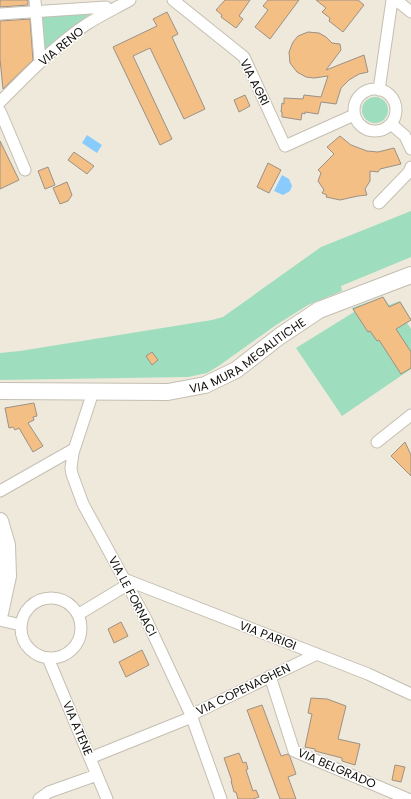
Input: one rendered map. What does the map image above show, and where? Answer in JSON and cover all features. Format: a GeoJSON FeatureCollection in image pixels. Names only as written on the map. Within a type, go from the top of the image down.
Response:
{"type":"FeatureCollection","features":[{"type":"Feature","properties":{"kind":"street"},"geometry":{"type":"LineString","coordinates":[[36,0],[40,62]]}},
{"type":"Feature","properties":{"kind":"street","name":"VIA RENO"},"geometry":{"type":"LineString","coordinates":[[0,102],[40,62],[88,24],[106,7],[130,0]]}},
{"type":"Feature","properties":{"kind":"street","name":"VIA AGRI"},"geometry":{"type":"LineString","coordinates":[[173,0],[244,57],[285,146],[354,115]]}},
{"type":"Feature","properties":{"kind":"street"},"geometry":{"type":"LineString","coordinates":[[379,90],[392,0]]}},
{"type":"Feature","properties":{"kind":"street"},"geometry":{"type":"LineString","coordinates":[[396,0],[411,12]]}},
{"type":"Feature","properties":{"kind":"street"},"geometry":{"type":"LineString","coordinates":[[0,14],[37,13],[106,7]]}},
{"type":"Feature","properties":{"kind":"street"},"geometry":{"type":"LineString","coordinates":[[369,90],[379,90],[388,94],[392,98],[396,111],[391,124],[386,128],[380,131],[367,130],[357,121],[354,115],[354,109],[358,97],[369,90]]}},
{"type":"Feature","properties":{"kind":"street"},"geometry":{"type":"LineString","coordinates":[[0,111],[24,170]]}},
{"type":"Feature","properties":{"kind":"street"},"geometry":{"type":"LineString","coordinates":[[391,124],[405,136],[411,149]]}},
{"type":"Feature","properties":{"kind":"street"},"geometry":{"type":"LineString","coordinates":[[379,204],[409,172],[411,167]]}},
{"type":"Feature","properties":{"kind":"street","name":"VIA MURA MEGALITICHE"},"geometry":{"type":"LineString","coordinates":[[0,391],[168,392],[205,385],[236,370],[280,336],[318,310],[411,274]]}},
{"type":"Feature","properties":{"kind":"street","name":"VIA LE FORNACI"},"geometry":{"type":"LineString","coordinates":[[93,392],[74,449],[71,468],[83,504],[146,619],[192,716],[221,799]]}},
{"type":"Feature","properties":{"kind":"street"},"geometry":{"type":"LineString","coordinates":[[377,442],[411,415]]}},
{"type":"Feature","properties":{"kind":"street"},"geometry":{"type":"LineString","coordinates":[[0,491],[74,449]]}},
{"type":"Feature","properties":{"kind":"street"},"geometry":{"type":"LineString","coordinates":[[0,520],[7,545],[8,576],[0,613]]}},
{"type":"Feature","properties":{"kind":"street"},"geometry":{"type":"LineString","coordinates":[[79,614],[126,582]]}},
{"type":"Feature","properties":{"kind":"street","name":"VIA PARIGI"},"geometry":{"type":"LineString","coordinates":[[126,582],[318,654],[368,674],[411,694]]}},
{"type":"Feature","properties":{"kind":"street"},"geometry":{"type":"LineString","coordinates":[[46,597],[56,597],[66,600],[79,614],[82,623],[82,633],[78,643],[72,651],[63,656],[48,658],[42,657],[33,652],[26,645],[22,635],[21,625],[29,606],[37,600],[46,597]]}},
{"type":"Feature","properties":{"kind":"street"},"geometry":{"type":"LineString","coordinates":[[0,620],[21,625]]}},
{"type":"Feature","properties":{"kind":"street","name":"VIA COPENAGHEN"},"geometry":{"type":"LineString","coordinates":[[90,758],[192,716],[270,676],[318,654]]}},
{"type":"Feature","properties":{"kind":"street","name":"VIA ATENE"},"geometry":{"type":"LineString","coordinates":[[48,658],[107,799]]}},
{"type":"Feature","properties":{"kind":"street","name":"VIA BELGRADO"},"geometry":{"type":"LineString","coordinates":[[270,676],[294,751],[392,795],[408,799]]}},
{"type":"Feature","properties":{"kind":"street"},"geometry":{"type":"LineString","coordinates":[[39,799],[49,792],[97,775]]}},
{"type":"Feature","properties":{"kind":"green space"},"geometry":{"type":"Polygon","coordinates":[[[94,11],[70,29],[44,51],[42,16],[94,11]]]}},
{"type":"Feature","properties":{"kind":"green space"},"geometry":{"type":"Polygon","coordinates":[[[375,97],[384,101],[388,110],[384,119],[375,123],[366,119],[362,110],[366,101],[375,97]]]}},
{"type":"Feature","properties":{"kind":"green space"},"geometry":{"type":"Polygon","coordinates":[[[411,211],[411,257],[341,286],[342,291],[308,305],[276,325],[207,373],[188,377],[0,380],[0,353],[20,351],[223,317],[321,247],[411,211]]]}},
{"type":"Feature","properties":{"kind":"green space"},"geometry":{"type":"Polygon","coordinates":[[[383,297],[389,305],[400,301],[411,319],[407,323],[411,329],[411,369],[342,416],[296,348],[354,312],[352,308],[383,297]]]}},
{"type":"Feature","properties":{"kind":"water"},"geometry":{"type":"Polygon","coordinates":[[[87,135],[102,145],[97,153],[82,143],[87,135]]]}},
{"type":"Feature","properties":{"kind":"water"},"geometry":{"type":"Polygon","coordinates":[[[282,175],[289,179],[292,186],[290,191],[283,195],[274,191],[282,175]]]}},
{"type":"Feature","properties":{"kind":"building"},"geometry":{"type":"Polygon","coordinates":[[[0,0],[28,0],[28,5],[0,7],[0,0]]]}},
{"type":"Feature","properties":{"kind":"building"},"geometry":{"type":"Polygon","coordinates":[[[225,0],[250,0],[239,16],[243,19],[236,28],[221,17],[222,15],[216,10],[225,0]]]}},
{"type":"Feature","properties":{"kind":"building"},"geometry":{"type":"Polygon","coordinates":[[[268,0],[299,0],[270,39],[255,27],[268,10],[263,6],[268,0]]]}},
{"type":"Feature","properties":{"kind":"building"},"geometry":{"type":"Polygon","coordinates":[[[316,0],[358,0],[364,5],[343,32],[329,21],[330,18],[322,12],[326,8],[316,0]]]}},
{"type":"Feature","properties":{"kind":"building"},"geometry":{"type":"Polygon","coordinates":[[[167,12],[178,34],[172,37],[205,109],[184,119],[150,48],[133,56],[172,139],[160,145],[113,47],[157,26],[153,19],[167,12]]]}},
{"type":"Feature","properties":{"kind":"building"},"geometry":{"type":"Polygon","coordinates":[[[30,19],[33,60],[3,89],[0,59],[0,21],[30,19]]]}},
{"type":"Feature","properties":{"kind":"building"},"geometry":{"type":"Polygon","coordinates":[[[308,32],[319,33],[332,43],[340,44],[341,50],[326,70],[364,55],[368,72],[359,74],[349,80],[341,88],[336,104],[321,102],[318,114],[302,113],[301,120],[282,117],[281,112],[282,103],[284,104],[284,98],[303,99],[304,95],[321,97],[328,76],[314,78],[306,77],[297,72],[290,63],[289,52],[293,42],[298,36],[308,32]]]}},
{"type":"Feature","properties":{"kind":"building"},"geometry":{"type":"Polygon","coordinates":[[[245,95],[250,106],[239,112],[234,100],[245,95]]]}},
{"type":"Feature","properties":{"kind":"building"},"geometry":{"type":"Polygon","coordinates":[[[340,136],[351,145],[367,151],[378,152],[394,148],[401,164],[380,169],[378,172],[370,171],[370,181],[365,189],[367,195],[340,200],[326,197],[327,195],[322,193],[324,190],[318,181],[321,173],[318,170],[334,154],[327,147],[340,136]]]}},
{"type":"Feature","properties":{"kind":"building"},"geometry":{"type":"Polygon","coordinates":[[[0,141],[19,180],[0,189],[0,141]]]}},
{"type":"Feature","properties":{"kind":"building"},"geometry":{"type":"Polygon","coordinates":[[[74,152],[94,166],[87,174],[68,160],[74,152]]]}},
{"type":"Feature","properties":{"kind":"building"},"geometry":{"type":"Polygon","coordinates":[[[268,163],[281,170],[269,193],[257,187],[268,163]]]}},
{"type":"Feature","properties":{"kind":"building"},"geometry":{"type":"Polygon","coordinates":[[[48,167],[55,185],[45,189],[38,171],[48,167]]]}},
{"type":"Feature","properties":{"kind":"building"},"geometry":{"type":"Polygon","coordinates":[[[67,182],[72,195],[68,201],[60,204],[53,188],[67,182]]]}},
{"type":"Feature","properties":{"kind":"building"},"geometry":{"type":"Polygon","coordinates":[[[383,297],[389,307],[400,302],[411,320],[396,329],[411,352],[411,368],[401,374],[379,340],[377,341],[370,331],[368,332],[353,309],[383,297]]]}},
{"type":"Feature","properties":{"kind":"building"},"geometry":{"type":"Polygon","coordinates":[[[152,352],[158,360],[152,365],[146,356],[152,352]]]}},
{"type":"Feature","properties":{"kind":"building"},"geometry":{"type":"Polygon","coordinates":[[[34,403],[37,416],[33,417],[34,420],[28,423],[43,446],[33,452],[19,428],[15,430],[13,427],[9,428],[5,408],[34,403]]]}},
{"type":"Feature","properties":{"kind":"building"},"geometry":{"type":"Polygon","coordinates":[[[405,442],[411,455],[411,476],[391,456],[405,442]]]}},
{"type":"Feature","properties":{"kind":"building"},"geometry":{"type":"Polygon","coordinates":[[[121,622],[128,636],[114,643],[108,629],[121,622]]]}},
{"type":"Feature","properties":{"kind":"building"},"geometry":{"type":"Polygon","coordinates":[[[142,650],[149,665],[126,677],[119,662],[142,650]]]}},
{"type":"Feature","properties":{"kind":"building"},"geometry":{"type":"Polygon","coordinates":[[[311,698],[327,699],[346,706],[338,739],[360,744],[355,765],[342,761],[342,758],[305,747],[312,714],[308,713],[311,698]]]}},
{"type":"Feature","properties":{"kind":"building"},"geometry":{"type":"Polygon","coordinates":[[[262,705],[281,756],[288,754],[290,757],[296,774],[288,777],[296,799],[280,799],[247,710],[262,705]]]}},
{"type":"Feature","properties":{"kind":"building"},"geometry":{"type":"Polygon","coordinates":[[[239,753],[243,763],[246,762],[248,769],[246,770],[253,791],[256,790],[259,797],[253,799],[238,799],[236,792],[234,792],[224,758],[239,753]]]}},
{"type":"Feature","properties":{"kind":"building"},"geometry":{"type":"Polygon","coordinates":[[[395,765],[405,767],[401,782],[392,780],[395,765]]]}}]}
